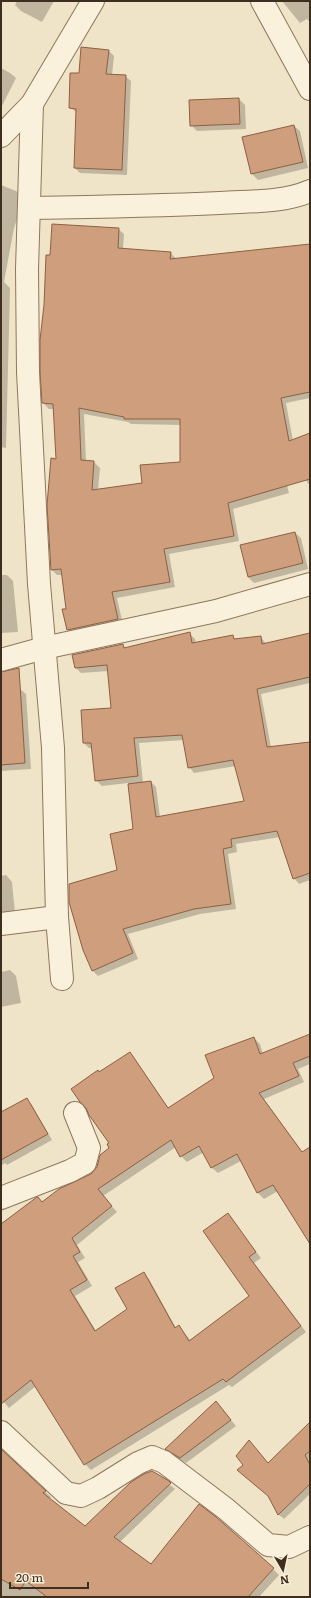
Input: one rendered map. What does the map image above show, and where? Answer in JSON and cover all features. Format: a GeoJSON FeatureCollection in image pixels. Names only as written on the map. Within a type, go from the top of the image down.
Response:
{"type":"FeatureCollection","features":[{"type":"Feature","properties":{"kind":"street"},"geometry":{"type":"LineString","coordinates":[[1,136],[32,104],[93,1]]}},
{"type":"Feature","properties":{"kind":"street"},"geometry":{"type":"LineString","coordinates":[[262,1],[310,89]]}},
{"type":"Feature","properties":{"kind":"street"},"geometry":{"type":"LineString","coordinates":[[32,104],[27,269],[28,372],[39,584],[53,748],[57,917],[62,979]]}},
{"type":"Feature","properties":{"kind":"street"},"geometry":{"type":"LineString","coordinates":[[29,208],[162,206],[267,201],[301,195],[310,191]]}},
{"type":"Feature","properties":{"kind":"street"},"geometry":{"type":"LineString","coordinates":[[1,660],[44,648],[216,610],[310,584]]}},
{"type":"Feature","properties":{"kind":"street"},"geometry":{"type":"LineString","coordinates":[[1,924],[57,917]]}},
{"type":"Feature","properties":{"kind":"street"},"geometry":{"type":"LineString","coordinates":[[1,1198],[70,1171],[85,1163],[89,1148],[75,1114]]}},
{"type":"Feature","properties":{"kind":"street"},"geometry":{"type":"LineString","coordinates":[[1,1432],[66,1493],[81,1496],[98,1488],[138,1463],[152,1457],[170,1466],[226,1509],[268,1545],[289,1547],[310,1537]]}},
{"type":"Feature","properties":{"kind":"building"},"geometry":{"type":"Polygon","coordinates":[[[81,47],[109,50],[106,74],[126,75],[122,170],[74,168],[76,109],[69,108],[70,73],[79,73],[81,47]]]}},
{"type":"Feature","properties":{"kind":"building"},"geometry":{"type":"Polygon","coordinates":[[[239,98],[240,124],[190,126],[189,100],[239,98]]]}},
{"type":"Feature","properties":{"kind":"building"},"geometry":{"type":"Polygon","coordinates":[[[294,125],[303,162],[251,174],[242,137],[294,125]]]}},
{"type":"Feature","properties":{"kind":"building"},"geometry":{"type":"Polygon","coordinates":[[[52,224],[119,228],[118,248],[171,252],[170,259],[310,244],[310,392],[281,398],[289,441],[310,433],[310,479],[228,503],[234,536],[164,549],[170,582],[112,592],[118,619],[67,630],[62,609],[66,609],[61,569],[51,570],[47,505],[51,458],[56,459],[53,404],[42,403],[40,372],[40,340],[44,305],[46,255],[50,255],[52,224]],[[79,408],[81,460],[94,461],[92,490],[142,483],[140,465],[180,462],[180,419],[124,419],[124,417],[79,408]]]}},
{"type":"Feature","properties":{"kind":"building"},"geometry":{"type":"Polygon","coordinates":[[[295,532],[303,563],[248,577],[240,545],[295,532]]]}},
{"type":"Feature","properties":{"kind":"building"},"geometry":{"type":"Polygon","coordinates":[[[190,632],[192,643],[233,635],[234,639],[261,636],[262,644],[310,633],[310,677],[257,689],[267,747],[310,742],[310,873],[293,879],[277,831],[231,839],[232,847],[223,849],[231,904],[194,909],[123,929],[133,953],[92,971],[83,950],[69,902],[69,884],[117,870],[110,834],[133,829],[128,784],[151,781],[156,817],[244,801],[233,760],[188,768],[182,735],[134,738],[138,776],[95,781],[91,743],[83,743],[81,710],[111,708],[107,665],[75,668],[72,655],[123,644],[124,648],[190,632]]]}},
{"type":"Feature","properties":{"kind":"building"},"geometry":{"type":"Polygon","coordinates":[[[19,668],[25,763],[1,765],[1,672],[19,668]]]}},
{"type":"Feature","properties":{"kind":"building"},"geometry":{"type":"Polygon","coordinates":[[[310,1034],[310,1056],[293,1063],[299,1076],[259,1093],[302,1152],[310,1147],[310,1244],[273,1185],[257,1193],[237,1154],[211,1168],[199,1146],[180,1157],[171,1140],[98,1189],[112,1206],[72,1238],[80,1252],[73,1256],[87,1280],[70,1290],[95,1331],[127,1309],[115,1288],[144,1272],[175,1328],[179,1325],[189,1341],[249,1296],[203,1231],[228,1213],[256,1252],[249,1257],[301,1326],[226,1382],[223,1379],[84,1465],[31,1380],[1,1404],[1,1224],[37,1197],[42,1202],[59,1189],[91,1174],[97,1167],[100,1155],[109,1148],[107,1144],[109,1143],[89,1115],[86,1108],[71,1089],[98,1070],[99,1072],[130,1052],[168,1108],[214,1078],[205,1055],[254,1037],[260,1054],[310,1034]]]}},
{"type":"Feature","properties":{"kind":"building"},"geometry":{"type":"Polygon","coordinates":[[[27,1098],[48,1134],[1,1160],[1,1112],[27,1098]]]}},
{"type":"Feature","properties":{"kind":"building"},"geometry":{"type":"Polygon","coordinates":[[[216,1401],[231,1420],[180,1458],[165,1449],[216,1401]]]}},
{"type":"Feature","properties":{"kind":"building"},"geometry":{"type":"Polygon","coordinates":[[[310,1422],[310,1451],[305,1455],[310,1465],[310,1484],[278,1515],[268,1496],[237,1470],[243,1465],[236,1456],[249,1440],[268,1463],[310,1422]]]}},
{"type":"Feature","properties":{"kind":"building"},"geometry":{"type":"Polygon","coordinates":[[[1,1449],[46,1491],[43,1493],[85,1526],[131,1482],[144,1474],[152,1471],[169,1481],[171,1483],[114,1537],[151,1564],[199,1504],[274,1568],[248,1597],[47,1597],[26,1581],[20,1590],[1,1579],[1,1449]]]}}]}
